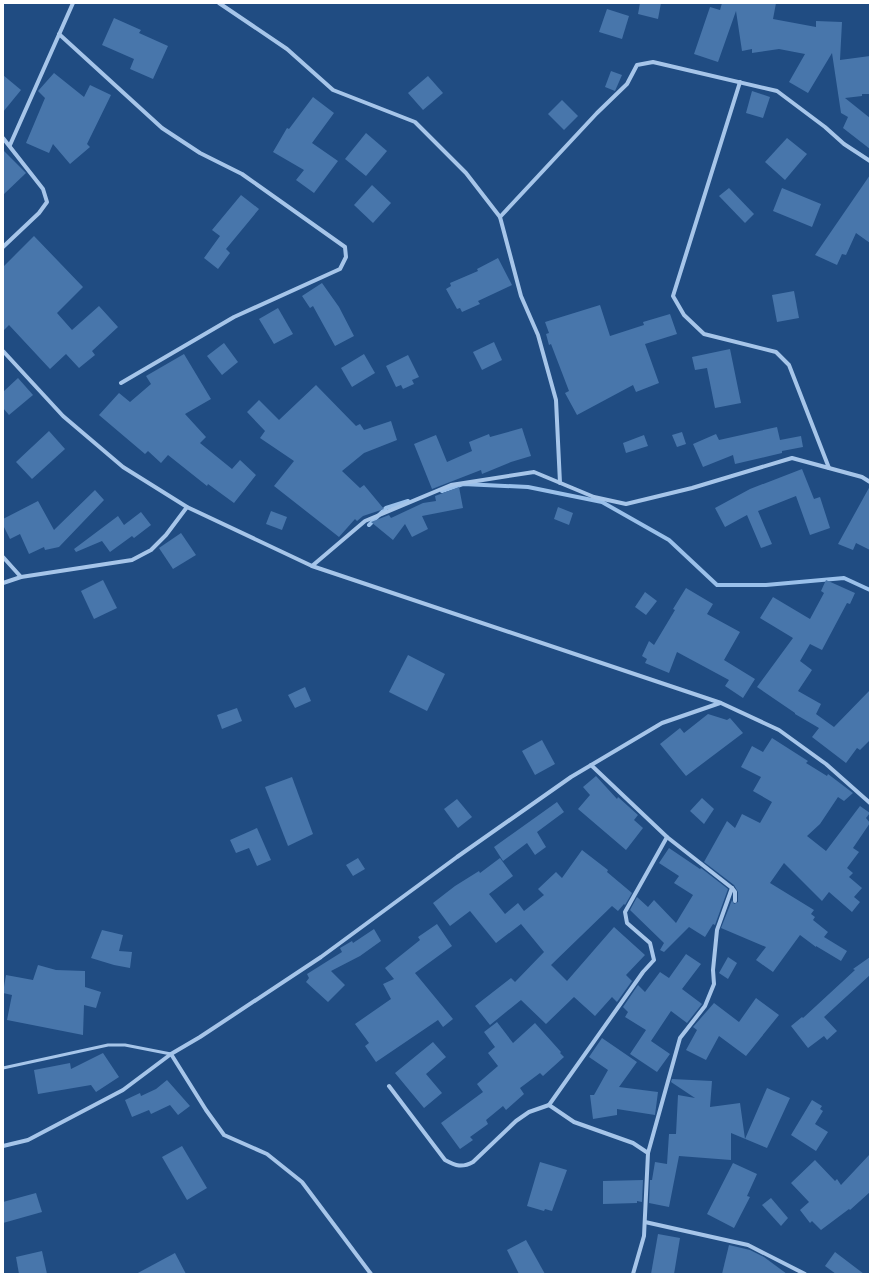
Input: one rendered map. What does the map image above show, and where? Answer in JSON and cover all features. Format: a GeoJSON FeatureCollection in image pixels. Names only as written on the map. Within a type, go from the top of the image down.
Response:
{"type":"FeatureCollection","features":[{"type":"Feature","properties":{"kind":"street"},"geometry":{"type":"LineString","coordinates":[[10,145],[73,3]]}},
{"type":"Feature","properties":{"kind":"street"},"geometry":{"type":"LineString","coordinates":[[219,3],[288,49],[333,90],[415,122],[466,173],[500,217],[521,296],[538,335],[556,400],[560,483]]}},
{"type":"Feature","properties":{"kind":"street"},"geometry":{"type":"LineString","coordinates":[[59,34],[162,128],[200,153],[242,174],[344,247],[346,257],[340,268],[234,317],[121,383]]}},
{"type":"Feature","properties":{"kind":"street"},"geometry":{"type":"LineString","coordinates":[[500,217],[597,113],[627,84],[637,64],[653,62],[778,91],[825,127],[844,144],[870,161]]}},
{"type":"Feature","properties":{"kind":"street"},"geometry":{"type":"LineString","coordinates":[[740,82],[673,296],[684,315],[704,334],[776,352],[789,365],[829,468]]}},
{"type":"Feature","properties":{"kind":"street"},"geometry":{"type":"LineString","coordinates":[[3,138],[43,189],[47,202],[39,213],[3,247]]}},
{"type":"Feature","properties":{"kind":"street"},"geometry":{"type":"LineString","coordinates":[[3,351],[62,416],[124,466],[187,507],[312,566],[721,703],[778,730],[826,764],[870,803]]}},
{"type":"Feature","properties":{"kind":"street"},"geometry":{"type":"LineString","coordinates":[[312,566],[365,521],[450,485],[534,472],[594,497],[626,504],[692,488],[792,458],[862,476],[870,482]]}},
{"type":"Feature","properties":{"kind":"street"},"geometry":{"type":"LineString","coordinates":[[3,583],[21,577],[132,560],[151,550],[166,535],[187,507]]}},
{"type":"Feature","properties":{"kind":"street"},"geometry":{"type":"LineString","coordinates":[[3,557],[21,577]]}},
{"type":"Feature","properties":{"kind":"street"},"geometry":{"type":"LineString","coordinates":[[3,1146],[28,1140],[123,1090],[171,1054],[200,1037],[321,957],[457,856],[591,765],[662,723],[721,703]]}},
{"type":"Feature","properties":{"kind":"street"},"geometry":{"type":"LineString","coordinates":[[591,765],[667,837],[732,888],[735,892],[735,901]]}},
{"type":"Feature","properties":{"kind":"street"},"geometry":{"type":"LineString","coordinates":[[389,1086],[445,1160],[455,1166],[465,1166],[473,1162],[516,1121],[529,1112],[549,1105],[643,972],[654,960],[650,943],[628,923],[625,912],[667,837]]}},
{"type":"Feature","properties":{"kind":"street"},"geometry":{"type":"LineString","coordinates":[[633,1274],[644,1236],[648,1153],[680,1038],[705,1006],[714,984],[713,970],[717,930],[732,888]]}},
{"type":"Feature","properties":{"kind":"street"},"geometry":{"type":"LineString","coordinates":[[171,1054],[206,1110],[224,1135],[267,1154],[302,1182],[371,1274]]}},
{"type":"Feature","properties":{"kind":"street"},"geometry":{"type":"LineString","coordinates":[[549,1105],[574,1122],[633,1143],[648,1153]]}},
{"type":"Feature","properties":{"kind":"street"},"geometry":{"type":"LineString","coordinates":[[645,1222],[748,1245],[805,1274]]}},
{"type":"Feature","properties":{"kind":"lane"},"geometry":{"type":"LineString","coordinates":[[3,1068],[108,1045],[125,1045],[171,1054]]}},
{"type":"Feature","properties":{"kind":"building"},"geometry":{"type":"Polygon","coordinates":[[[640,3],[661,3],[658,19],[638,14],[640,3]]]}},
{"type":"Feature","properties":{"kind":"building"},"geometry":{"type":"Polygon","coordinates":[[[722,3],[776,3],[773,19],[816,27],[816,21],[842,22],[840,60],[870,56],[870,94],[862,94],[862,96],[845,98],[870,118],[870,149],[843,128],[848,117],[841,113],[832,53],[808,93],[789,82],[805,54],[779,49],[752,53],[752,49],[742,51],[736,11],[718,62],[694,54],[710,7],[720,10],[722,3]]]}},
{"type":"Feature","properties":{"kind":"building"},"geometry":{"type":"Polygon","coordinates":[[[607,9],[629,16],[622,39],[599,32],[607,9]]]}},
{"type":"Feature","properties":{"kind":"building"},"geometry":{"type":"Polygon","coordinates":[[[114,18],[141,30],[139,33],[168,46],[153,79],[130,69],[134,59],[102,45],[114,18]]]}},
{"type":"Feature","properties":{"kind":"building"},"geometry":{"type":"Polygon","coordinates":[[[611,71],[622,75],[615,91],[605,87],[611,71]]]}},
{"type":"Feature","properties":{"kind":"building"},"geometry":{"type":"Polygon","coordinates":[[[54,73],[84,97],[90,85],[111,95],[87,144],[90,147],[70,164],[53,144],[49,153],[26,143],[45,98],[38,91],[54,73]]]}},
{"type":"Feature","properties":{"kind":"building"},"geometry":{"type":"Polygon","coordinates":[[[3,75],[21,90],[3,112],[3,75]]]}},
{"type":"Feature","properties":{"kind":"building"},"geometry":{"type":"Polygon","coordinates":[[[428,76],[443,93],[423,110],[408,93],[428,76]]]}},
{"type":"Feature","properties":{"kind":"building"},"geometry":{"type":"Polygon","coordinates":[[[752,91],[770,97],[763,118],[746,113],[752,91]]]}},
{"type":"Feature","properties":{"kind":"building"},"geometry":{"type":"Polygon","coordinates":[[[313,97],[334,113],[312,143],[338,161],[314,193],[296,180],[304,170],[273,152],[287,128],[289,129],[313,97]]]}},
{"type":"Feature","properties":{"kind":"building"},"geometry":{"type":"Polygon","coordinates":[[[562,100],[578,116],[564,130],[548,114],[562,100]]]}},
{"type":"Feature","properties":{"kind":"building"},"geometry":{"type":"Polygon","coordinates":[[[366,133],[387,151],[366,176],[345,159],[366,133]]]}},
{"type":"Feature","properties":{"kind":"building"},"geometry":{"type":"Polygon","coordinates":[[[787,138],[807,154],[785,180],[765,162],[787,138]]]}},
{"type":"Feature","properties":{"kind":"building"},"geometry":{"type":"Polygon","coordinates":[[[3,150],[26,173],[3,195],[3,150]]]}},
{"type":"Feature","properties":{"kind":"building"},"geometry":{"type":"Polygon","coordinates":[[[870,175],[870,243],[856,233],[846,255],[842,254],[837,265],[815,255],[870,175]]]}},
{"type":"Feature","properties":{"kind":"building"},"geometry":{"type":"Polygon","coordinates":[[[372,185],[391,203],[373,223],[354,205],[372,185]]]}},
{"type":"Feature","properties":{"kind":"building"},"geometry":{"type":"Polygon","coordinates":[[[729,188],[754,214],[745,223],[719,196],[729,188]]]}},
{"type":"Feature","properties":{"kind":"building"},"geometry":{"type":"Polygon","coordinates":[[[782,188],[821,204],[812,227],[773,211],[782,188]]]}},
{"type":"Feature","properties":{"kind":"building"},"geometry":{"type":"Polygon","coordinates":[[[241,195],[259,209],[226,249],[230,253],[218,269],[204,258],[220,236],[212,230],[241,195]]]}},
{"type":"Feature","properties":{"kind":"building"},"geometry":{"type":"Polygon","coordinates":[[[34,236],[83,287],[57,313],[72,330],[99,306],[118,327],[92,351],[95,355],[79,368],[66,354],[50,369],[9,325],[3,331],[3,267],[34,236]]]}},
{"type":"Feature","properties":{"kind":"building"},"geometry":{"type":"Polygon","coordinates":[[[498,258],[512,285],[478,301],[480,304],[462,312],[460,308],[457,309],[446,289],[451,286],[450,283],[478,271],[477,269],[498,258]]]}},
{"type":"Feature","properties":{"kind":"building"},"geometry":{"type":"Polygon","coordinates":[[[322,283],[339,307],[354,336],[335,346],[313,306],[310,308],[302,296],[322,283]]]}},
{"type":"Feature","properties":{"kind":"building"},"geometry":{"type":"Polygon","coordinates":[[[794,291],[799,318],[777,322],[772,295],[794,291]]]}},
{"type":"Feature","properties":{"kind":"building"},"geometry":{"type":"Polygon","coordinates":[[[600,305],[610,336],[644,325],[643,322],[670,314],[677,334],[645,344],[659,383],[636,392],[633,385],[577,415],[565,393],[569,391],[551,344],[549,345],[546,334],[549,333],[545,322],[600,305]]]}},
{"type":"Feature","properties":{"kind":"building"},"geometry":{"type":"Polygon","coordinates":[[[278,308],[293,334],[274,344],[259,319],[278,308]]]}},
{"type":"Feature","properties":{"kind":"building"},"geometry":{"type":"Polygon","coordinates":[[[494,342],[502,360],[482,370],[473,352],[494,342]]]}},
{"type":"Feature","properties":{"kind":"building"},"geometry":{"type":"Polygon","coordinates":[[[224,343],[238,362],[222,375],[207,356],[224,343]]]}},
{"type":"Feature","properties":{"kind":"building"},"geometry":{"type":"Polygon","coordinates":[[[730,349],[741,403],[715,408],[707,368],[695,370],[692,357],[730,349]]]}},
{"type":"Feature","properties":{"kind":"building"},"geometry":{"type":"Polygon","coordinates":[[[184,354],[211,399],[185,414],[206,437],[200,443],[232,469],[240,460],[256,475],[234,503],[208,484],[207,486],[168,455],[161,463],[148,451],[145,454],[99,415],[119,393],[130,402],[151,384],[146,376],[184,354]]]}},
{"type":"Feature","properties":{"kind":"building"},"geometry":{"type":"Polygon","coordinates":[[[364,354],[375,373],[352,387],[341,368],[364,354]]]}},
{"type":"Feature","properties":{"kind":"building"},"geometry":{"type":"Polygon","coordinates":[[[408,355],[419,377],[412,380],[414,384],[403,389],[401,385],[396,387],[386,366],[408,355]]]}},
{"type":"Feature","properties":{"kind":"building"},"geometry":{"type":"Polygon","coordinates":[[[18,378],[33,395],[9,415],[3,408],[3,392],[18,378]]]}},
{"type":"Feature","properties":{"kind":"building"},"geometry":{"type":"Polygon","coordinates":[[[316,385],[356,426],[360,424],[364,430],[391,421],[397,440],[364,453],[342,471],[360,488],[364,485],[384,509],[363,516],[357,521],[355,519],[339,537],[274,486],[294,461],[260,438],[265,431],[247,412],[259,400],[279,420],[316,385]]]}},
{"type":"Feature","properties":{"kind":"building"},"geometry":{"type":"Polygon","coordinates":[[[777,427],[780,440],[801,436],[803,447],[782,451],[782,453],[735,464],[733,455],[703,467],[693,444],[716,434],[719,440],[777,427]]]}},
{"type":"Feature","properties":{"kind":"building"},"geometry":{"type":"Polygon","coordinates":[[[522,428],[531,456],[511,462],[482,474],[481,470],[432,489],[414,444],[436,435],[447,462],[472,451],[469,442],[489,434],[490,437],[522,428]]]}},
{"type":"Feature","properties":{"kind":"building"},"geometry":{"type":"Polygon","coordinates":[[[49,431],[65,449],[32,479],[16,462],[49,431]]]}},
{"type":"Feature","properties":{"kind":"building"},"geometry":{"type":"Polygon","coordinates":[[[682,432],[686,444],[677,447],[672,435],[682,432]]]}},
{"type":"Feature","properties":{"kind":"building"},"geometry":{"type":"Polygon","coordinates":[[[644,435],[648,446],[626,453],[623,443],[644,435]]]}},
{"type":"Feature","properties":{"kind":"building"},"geometry":{"type":"Polygon","coordinates":[[[802,469],[814,499],[820,497],[830,528],[810,535],[796,496],[758,511],[772,544],[761,548],[747,515],[725,527],[715,508],[750,489],[802,469]]]}},
{"type":"Feature","properties":{"kind":"building"},"geometry":{"type":"Polygon","coordinates":[[[870,486],[870,550],[856,543],[853,550],[838,544],[870,486]]]}},
{"type":"Feature","properties":{"kind":"building"},"geometry":{"type":"Polygon","coordinates":[[[459,487],[463,508],[422,516],[428,529],[412,537],[405,524],[393,540],[371,522],[389,515],[391,518],[423,503],[436,501],[435,496],[459,487]]]}},
{"type":"Feature","properties":{"kind":"building"},"geometry":{"type":"Polygon","coordinates":[[[95,490],[104,500],[59,547],[45,550],[44,547],[29,554],[20,534],[10,539],[3,525],[3,519],[38,501],[54,530],[95,490]]]}},
{"type":"Feature","properties":{"kind":"building"},"geometry":{"type":"Polygon","coordinates":[[[558,507],[573,513],[569,525],[554,519],[558,507]]]}},
{"type":"Feature","properties":{"kind":"building"},"geometry":{"type":"Polygon","coordinates":[[[271,511],[287,517],[282,530],[266,524],[271,511]]]}},
{"type":"Feature","properties":{"kind":"building"},"geometry":{"type":"Polygon","coordinates":[[[141,512],[151,525],[134,538],[132,536],[110,552],[102,541],[76,552],[74,549],[118,516],[124,525],[141,512]]]}},
{"type":"Feature","properties":{"kind":"building"},"geometry":{"type":"Polygon","coordinates":[[[181,533],[196,555],[173,569],[159,548],[181,533]]]}},
{"type":"Feature","properties":{"kind":"building"},"geometry":{"type":"Polygon","coordinates":[[[103,580],[117,608],[94,619],[81,591],[103,580]]]}},
{"type":"Feature","properties":{"kind":"building"},"geometry":{"type":"Polygon","coordinates":[[[826,580],[855,593],[850,604],[847,603],[822,650],[810,644],[800,661],[812,670],[798,691],[821,704],[816,714],[834,727],[870,690],[870,740],[860,750],[857,748],[846,763],[812,737],[819,728],[795,714],[757,687],[793,638],[760,618],[773,597],[810,619],[824,593],[821,591],[826,580]]]}},
{"type":"Feature","properties":{"kind":"building"},"geometry":{"type":"Polygon","coordinates":[[[686,588],[713,604],[707,614],[740,632],[724,660],[755,679],[743,698],[725,686],[729,680],[677,652],[669,673],[645,663],[647,659],[642,656],[649,641],[654,645],[686,588]]]}},
{"type":"Feature","properties":{"kind":"building"},"geometry":{"type":"Polygon","coordinates":[[[645,592],[657,601],[646,615],[635,607],[645,592]]]}},
{"type":"Feature","properties":{"kind":"building"},"geometry":{"type":"Polygon","coordinates":[[[408,655],[445,674],[427,711],[389,692],[408,655]]]}},
{"type":"Feature","properties":{"kind":"building"},"geometry":{"type":"Polygon","coordinates":[[[305,687],[311,701],[295,708],[288,695],[305,687]]]}},
{"type":"Feature","properties":{"kind":"building"},"geometry":{"type":"Polygon","coordinates":[[[237,708],[242,721],[222,729],[217,715],[237,708]]]}},
{"type":"Feature","properties":{"kind":"building"},"geometry":{"type":"Polygon","coordinates":[[[708,714],[727,720],[730,718],[743,733],[686,776],[660,744],[680,728],[684,733],[708,714]]]}},
{"type":"Feature","properties":{"kind":"building"},"geometry":{"type":"Polygon","coordinates":[[[772,738],[808,761],[806,763],[827,776],[828,774],[853,793],[844,801],[838,797],[820,824],[807,836],[826,851],[860,806],[870,813],[866,818],[870,823],[853,848],[859,852],[847,868],[853,873],[849,877],[862,888],[854,897],[860,902],[852,912],[829,892],[822,901],[784,863],[770,883],[814,910],[811,914],[815,917],[813,920],[828,932],[824,937],[847,951],[841,961],[816,947],[800,935],[773,972],[756,960],[766,947],[721,928],[732,900],[734,904],[738,902],[738,892],[734,885],[704,862],[727,821],[735,828],[742,814],[760,823],[772,802],[753,791],[761,777],[741,767],[752,746],[763,752],[772,738]]]}},
{"type":"Feature","properties":{"kind":"building"},"geometry":{"type":"Polygon","coordinates":[[[542,740],[555,764],[535,775],[522,751],[542,740]]]}},
{"type":"Feature","properties":{"kind":"building"},"geometry":{"type":"Polygon","coordinates":[[[596,776],[617,799],[618,797],[638,815],[634,820],[643,828],[626,850],[578,809],[590,795],[583,787],[596,776]]]}},
{"type":"Feature","properties":{"kind":"building"},"geometry":{"type":"Polygon","coordinates":[[[292,777],[313,834],[288,846],[265,787],[292,777]]]}},
{"type":"Feature","properties":{"kind":"building"},"geometry":{"type":"Polygon","coordinates":[[[702,798],[714,809],[704,824],[690,811],[702,798]]]}},
{"type":"Feature","properties":{"kind":"building"},"geometry":{"type":"Polygon","coordinates":[[[457,799],[472,817],[458,828],[444,809],[457,799]]]}},
{"type":"Feature","properties":{"kind":"building"},"geometry":{"type":"Polygon","coordinates":[[[557,802],[564,812],[537,832],[546,847],[535,855],[527,843],[503,861],[494,847],[557,802]]]}},
{"type":"Feature","properties":{"kind":"building"},"geometry":{"type":"Polygon","coordinates":[[[257,828],[271,860],[257,866],[249,848],[236,853],[230,840],[257,828]]]}},
{"type":"Feature","properties":{"kind":"building"},"geometry":{"type":"Polygon","coordinates":[[[669,848],[700,869],[701,868],[728,889],[715,925],[713,924],[705,937],[689,927],[664,952],[660,950],[664,943],[630,910],[637,897],[648,907],[654,900],[676,923],[693,895],[674,883],[679,876],[659,863],[669,848]]]}},
{"type":"Feature","properties":{"kind":"building"},"geometry":{"type":"Polygon","coordinates":[[[582,850],[608,870],[607,872],[632,893],[625,905],[624,904],[618,911],[612,906],[551,965],[567,981],[614,927],[645,955],[626,975],[632,981],[617,1002],[612,997],[595,1016],[574,997],[546,1024],[521,1000],[490,1025],[475,1006],[511,978],[515,982],[544,952],[521,924],[496,943],[470,911],[450,926],[433,903],[455,886],[479,871],[480,873],[500,858],[513,876],[489,894],[505,914],[518,903],[524,911],[544,895],[538,889],[556,872],[562,878],[582,850]]]}},
{"type":"Feature","properties":{"kind":"building"},"geometry":{"type":"Polygon","coordinates":[[[358,858],[365,869],[353,876],[346,865],[358,858]]]}},
{"type":"Feature","properties":{"kind":"building"},"geometry":{"type":"Polygon","coordinates":[[[437,924],[452,946],[415,973],[453,1019],[443,1027],[438,1020],[376,1062],[365,1046],[369,1043],[355,1024],[391,999],[383,984],[394,979],[385,968],[420,940],[418,937],[437,924]]]}},
{"type":"Feature","properties":{"kind":"building"},"geometry":{"type":"Polygon","coordinates":[[[374,929],[381,941],[360,956],[331,971],[345,985],[328,1002],[306,982],[309,978],[307,974],[342,952],[340,948],[352,941],[353,943],[374,929]]]}},
{"type":"Feature","properties":{"kind":"building"},"geometry":{"type":"Polygon","coordinates":[[[102,930],[123,935],[119,951],[132,952],[130,968],[91,958],[102,930]]]}},
{"type":"Feature","properties":{"kind":"building"},"geometry":{"type":"Polygon","coordinates":[[[686,954],[701,964],[682,989],[702,1004],[687,1023],[671,1011],[651,1041],[670,1054],[657,1072],[630,1054],[646,1030],[625,1017],[628,1012],[623,1007],[638,985],[645,992],[660,972],[669,978],[686,954]]]}},
{"type":"Feature","properties":{"kind":"building"},"geometry":{"type":"Polygon","coordinates":[[[728,957],[737,963],[728,979],[719,973],[728,957]]]}},
{"type":"Feature","properties":{"kind":"building"},"geometry":{"type":"Polygon","coordinates":[[[870,957],[870,975],[824,1017],[837,1031],[827,1040],[824,1036],[808,1048],[791,1026],[802,1017],[803,1018],[855,970],[853,969],[870,957]]]}},
{"type":"Feature","properties":{"kind":"building"},"geometry":{"type":"Polygon","coordinates":[[[38,965],[56,970],[85,971],[85,987],[101,992],[96,1008],[84,1005],[83,1035],[7,1020],[12,995],[3,993],[6,975],[33,980],[38,965]]]}},
{"type":"Feature","properties":{"kind":"building"},"geometry":{"type":"Polygon","coordinates":[[[756,998],[779,1015],[746,1056],[719,1036],[706,1060],[686,1050],[697,1030],[693,1027],[714,1003],[739,1022],[756,998]]]}},
{"type":"Feature","properties":{"kind":"building"},"geometry":{"type":"Polygon","coordinates":[[[497,1022],[513,1043],[535,1023],[564,1057],[543,1076],[540,1073],[520,1088],[524,1094],[506,1110],[503,1106],[486,1120],[488,1124],[470,1137],[473,1140],[460,1149],[441,1123],[483,1092],[477,1084],[498,1066],[488,1053],[495,1047],[484,1032],[497,1022]]]}},
{"type":"Feature","properties":{"kind":"building"},"geometry":{"type":"Polygon","coordinates":[[[602,1038],[637,1062],[619,1087],[658,1092],[655,1115],[617,1109],[617,1115],[593,1119],[590,1095],[594,1095],[608,1070],[589,1057],[602,1038]]]}},
{"type":"Feature","properties":{"kind":"building"},"geometry":{"type":"Polygon","coordinates":[[[433,1042],[446,1057],[426,1074],[442,1093],[424,1108],[395,1073],[433,1042]]]}},
{"type":"Feature","properties":{"kind":"building"},"geometry":{"type":"Polygon","coordinates":[[[103,1053],[119,1077],[96,1092],[91,1085],[38,1094],[34,1070],[70,1063],[71,1069],[103,1053]]]}},
{"type":"Feature","properties":{"kind":"building"},"geometry":{"type":"Polygon","coordinates":[[[672,1079],[712,1081],[710,1107],[740,1103],[745,1139],[731,1133],[731,1160],[679,1156],[669,1207],[649,1203],[650,1180],[652,1180],[655,1162],[667,1164],[669,1134],[676,1134],[678,1095],[695,1098],[671,1082],[672,1079]]]}},
{"type":"Feature","properties":{"kind":"building"},"geometry":{"type":"Polygon","coordinates":[[[167,1080],[190,1106],[178,1115],[170,1105],[151,1114],[149,1110],[132,1117],[125,1100],[140,1093],[141,1096],[156,1089],[167,1080]]]}},
{"type":"Feature","properties":{"kind":"building"},"geometry":{"type":"Polygon","coordinates":[[[767,1088],[790,1098],[767,1148],[745,1139],[767,1088]]]}},
{"type":"Feature","properties":{"kind":"building"},"geometry":{"type":"Polygon","coordinates":[[[812,1100],[822,1106],[820,1109],[823,1111],[815,1124],[828,1132],[816,1151],[791,1135],[812,1100]]]}},
{"type":"Feature","properties":{"kind":"building"},"geometry":{"type":"Polygon","coordinates":[[[182,1146],[207,1188],[187,1200],[162,1157],[182,1146]]]}},
{"type":"Feature","properties":{"kind":"building"},"geometry":{"type":"Polygon","coordinates":[[[870,1154],[870,1192],[850,1210],[849,1209],[821,1230],[812,1221],[810,1223],[800,1210],[809,1202],[791,1183],[815,1160],[835,1181],[837,1179],[841,1185],[870,1154]]]}},
{"type":"Feature","properties":{"kind":"building"},"geometry":{"type":"Polygon","coordinates":[[[540,1162],[567,1170],[552,1211],[545,1209],[544,1211],[527,1206],[540,1162]]]}},
{"type":"Feature","properties":{"kind":"building"},"geometry":{"type":"Polygon","coordinates":[[[733,1163],[757,1174],[747,1196],[750,1197],[734,1228],[707,1214],[733,1163]]]}},
{"type":"Feature","properties":{"kind":"building"},"geometry":{"type":"Polygon","coordinates":[[[643,1180],[642,1202],[637,1201],[637,1203],[603,1204],[603,1181],[643,1180]]]}},
{"type":"Feature","properties":{"kind":"building"},"geometry":{"type":"Polygon","coordinates":[[[36,1193],[42,1212],[3,1223],[3,1202],[36,1193]]]}},
{"type":"Feature","properties":{"kind":"building"},"geometry":{"type":"Polygon","coordinates":[[[771,1198],[788,1218],[781,1226],[762,1205],[771,1198]]]}},
{"type":"Feature","properties":{"kind":"building"},"geometry":{"type":"Polygon","coordinates":[[[658,1234],[680,1238],[674,1274],[651,1274],[658,1234]]]}},
{"type":"Feature","properties":{"kind":"building"},"geometry":{"type":"Polygon","coordinates":[[[526,1240],[545,1274],[519,1274],[507,1250],[526,1240]]]}},
{"type":"Feature","properties":{"kind":"building"},"geometry":{"type":"Polygon","coordinates":[[[729,1245],[750,1250],[764,1257],[787,1274],[722,1274],[729,1245]]]}},
{"type":"Feature","properties":{"kind":"building"},"geometry":{"type":"Polygon","coordinates":[[[42,1251],[47,1274],[19,1274],[16,1257],[42,1251]]]}},
{"type":"Feature","properties":{"kind":"building"},"geometry":{"type":"Polygon","coordinates":[[[835,1252],[864,1274],[836,1274],[825,1266],[835,1252]]]}},
{"type":"Feature","properties":{"kind":"building"},"geometry":{"type":"Polygon","coordinates":[[[175,1253],[186,1274],[136,1274],[175,1253]]]}},
{"type":"Feature","properties":{"kind":"waterway"},"geometry":{"type":"LineString","coordinates":[[442,491],[463,484],[528,487],[602,502],[669,540],[717,585],[766,585],[844,578],[870,590]]}},
{"type":"Feature","properties":{"kind":"waterway"},"geometry":{"type":"LineString","coordinates":[[369,525],[386,508],[408,501]]}}]}
